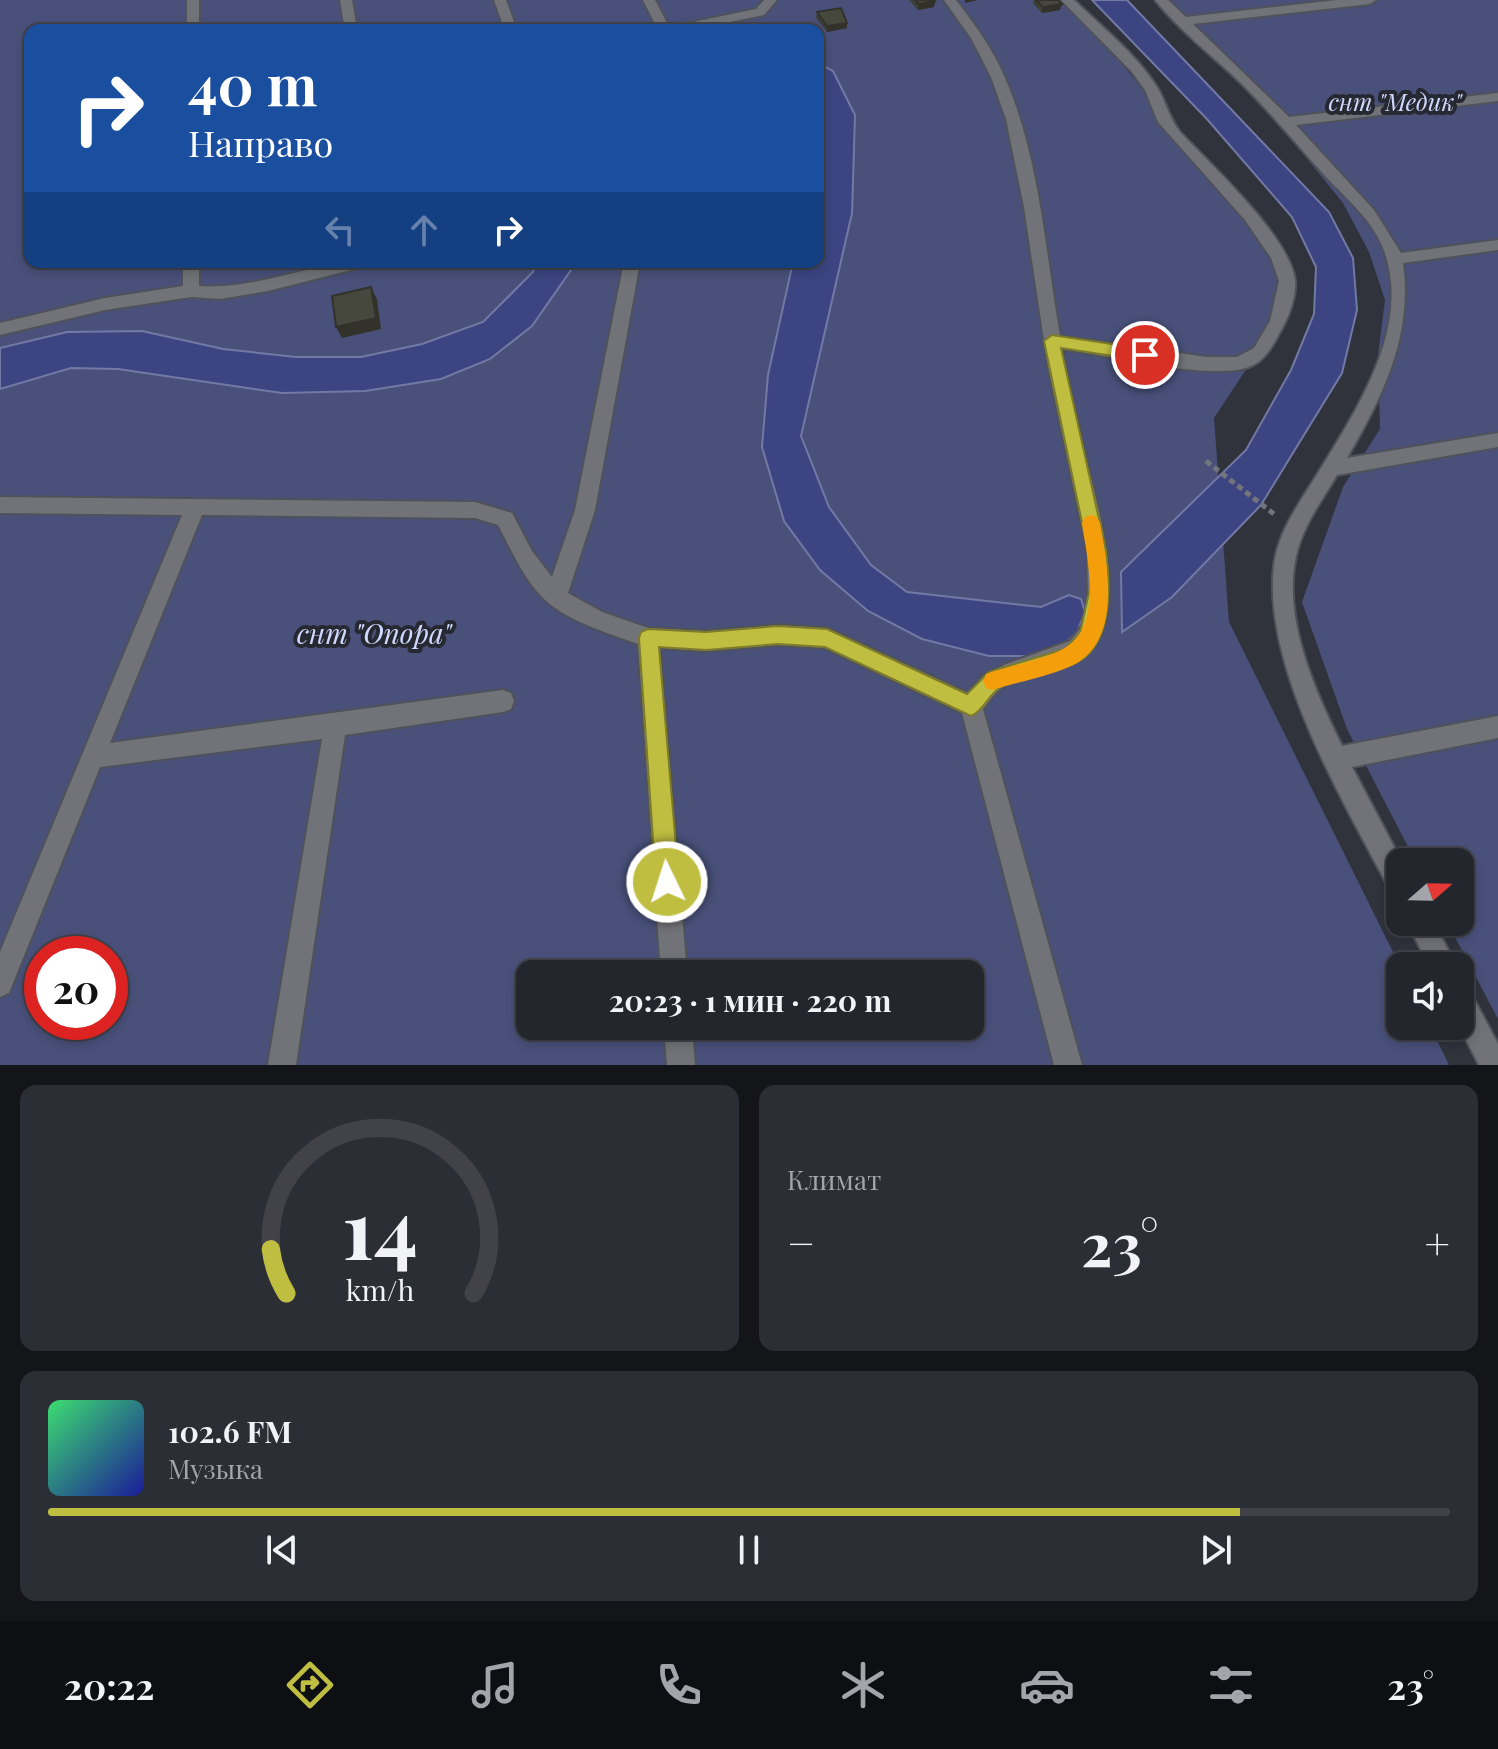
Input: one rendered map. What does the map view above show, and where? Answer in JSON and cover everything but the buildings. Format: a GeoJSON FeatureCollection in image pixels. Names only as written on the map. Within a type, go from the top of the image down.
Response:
{"type":"FeatureCollection","features":[{"type":"Feature","properties":{"kind":"street"},"geometry":{"type":"LineString","coordinates":[[193,0],[193,24]]}},
{"type":"Feature","properties":{"kind":"street"},"geometry":{"type":"LineString","coordinates":[[346,0],[350,24]]}},
{"type":"Feature","properties":{"kind":"street"},"geometry":{"type":"LineString","coordinates":[[500,0],[509,24]]}},
{"type":"Feature","properties":{"kind":"street"},"geometry":{"type":"LineString","coordinates":[[649,0],[661,24]]}},
{"type":"Feature","properties":{"kind":"street"},"geometry":{"type":"LineString","coordinates":[[702,24],[760,12],[771,0]]}},
{"type":"Feature","properties":{"kind":"street"},"geometry":{"type":"LineString","coordinates":[[950,0],[978,38],[1015,116],[1052,341],[1097,551],[1101,584],[1088,638],[1071,656],[996,679],[979,692],[971,706],[1068,1065]]}},
{"type":"Feature","properties":{"kind":"street"},"geometry":{"type":"LineString","coordinates":[[1052,341],[1207,364],[1239,363],[1260,353],[1278,321],[1287,281],[1272,246],[1250,216],[1175,135],[1163,119],[1152,90],[1137,69],[1067,0]]}},
{"type":"Feature","properties":{"kind":"street"},"geometry":{"type":"LineString","coordinates":[[1161,0],[1285,122],[1374,217],[1395,259],[1398,317],[1386,369],[1295,529],[1285,565],[1283,597],[1294,652],[1336,759],[1386,856]]}},
{"type":"Feature","properties":{"kind":"street"},"geometry":{"type":"LineString","coordinates":[[1182,21],[1370,0]]}},
{"type":"Feature","properties":{"kind":"street"},"geometry":{"type":"LineString","coordinates":[[1285,122],[1498,97]]}},
{"type":"Feature","properties":{"kind":"street"},"geometry":{"type":"LineString","coordinates":[[1395,259],[1498,245]]}},
{"type":"Feature","properties":{"kind":"street"},"geometry":{"type":"LineString","coordinates":[[191,268],[191,291]]}},
{"type":"Feature","properties":{"kind":"street"},"geometry":{"type":"LineString","coordinates":[[0,329],[105,304],[191,291],[220,293],[336,268]]}},
{"type":"Feature","properties":{"kind":"street"},"geometry":{"type":"LineString","coordinates":[[556,597],[585,510],[631,268]]}},
{"type":"Feature","properties":{"kind":"street"},"geometry":{"type":"LineString","coordinates":[[1331,468],[1498,440]]}},
{"type":"Feature","properties":{"kind":"street"},"geometry":{"type":"LineString","coordinates":[[0,505],[475,510],[505,519],[525,557],[556,597],[595,619],[648,638],[706,641],[778,635],[827,638],[971,706]]}},
{"type":"Feature","properties":{"kind":"street"},"geometry":{"type":"LineString","coordinates":[[0,984],[196,506]]}},
{"type":"Feature","properties":{"kind":"street"},"geometry":{"type":"LineString","coordinates":[[648,638],[673,960]]}},
{"type":"Feature","properties":{"kind":"street"},"geometry":{"type":"LineString","coordinates":[[93,757],[503,701]]}},
{"type":"Feature","properties":{"kind":"street"},"geometry":{"type":"LineString","coordinates":[[282,1065],[335,726]]}},
{"type":"Feature","properties":{"kind":"street"},"geometry":{"type":"LineString","coordinates":[[1336,759],[1498,727]]}},
{"type":"Feature","properties":{"kind":"street"},"geometry":{"type":"LineString","coordinates":[[1474,1026],[1494,1065]]}},
{"type":"Feature","properties":{"kind":"street"},"geometry":{"type":"LineString","coordinates":[[679,1040],[681,1065]]}},
{"type":"Feature","properties":{"kind":"path"},"geometry":{"type":"LineString","coordinates":[[1206,461],[1266,508]]}},
{"type":"Feature","properties":{"kind":"green space","name":"снт \"Опора\""},"geometry":{"type":"Polygon","coordinates":[[[0,0],[1072,0],[1283,268],[1278,321],[1214,418],[1229,622],[1393,952],[1386,952],[1386,1040],[1437,1040],[1449,1065],[0,1065],[0,0]]]}},
{"type":"Feature","properties":{"kind":"green space","name":"снт \"Медик\""},"geometry":{"type":"Polygon","coordinates":[[[1155,0],[1498,0],[1498,1019],[1474,973],[1474,952],[1463,952],[1454,936],[1474,936],[1474,848],[1409,848],[1347,729],[1302,602],[1343,487],[1380,429],[1378,355],[1385,300],[1369,252],[1343,203],[1276,120],[1155,0]]]}},
{"type":"Feature","properties":{"kind":"shaded area"},"geometry":{"type":"Polygon","coordinates":[[[1092,0],[1127,0],[1329,212],[1353,258],[1357,310],[1342,373],[1261,505],[1172,597],[1122,632],[1121,572],[1246,450],[1291,370],[1314,314],[1316,267],[1292,217],[1206,118],[1092,0]]]}},
{"type":"Feature","properties":{"kind":"shaded area"},"geometry":{"type":"Polygon","coordinates":[[[824,66],[833,71],[855,115],[852,213],[801,436],[829,507],[871,565],[907,592],[1041,607],[1069,595],[1081,599],[1085,612],[1077,632],[1062,646],[1037,656],[989,656],[922,639],[868,611],[820,570],[784,521],[762,447],[768,375],[792,268],[824,268],[824,66]]]}},
{"type":"Feature","properties":{"kind":"shaded area"},"geometry":{"type":"Polygon","coordinates":[[[534,268],[572,268],[532,326],[490,359],[441,379],[365,391],[282,393],[118,369],[71,368],[0,389],[0,348],[67,332],[142,331],[223,349],[296,357],[361,357],[422,344],[483,322],[534,268]]]}},
{"type":"Feature","properties":{"kind":"slow traffic"},"geometry":{"type":"LineString","coordinates":[[993,681],[1071,656],[1088,638],[1101,584],[1091,523]]}},
{"type":"Feature","properties":{"kind":"route"},"geometry":{"type":"LineString","coordinates":[[667,882],[648,638],[706,641],[778,635],[827,638],[971,706],[979,692],[996,679],[1071,656],[1088,638],[1101,584],[1097,551],[1052,341],[1145,355]]}}]}
